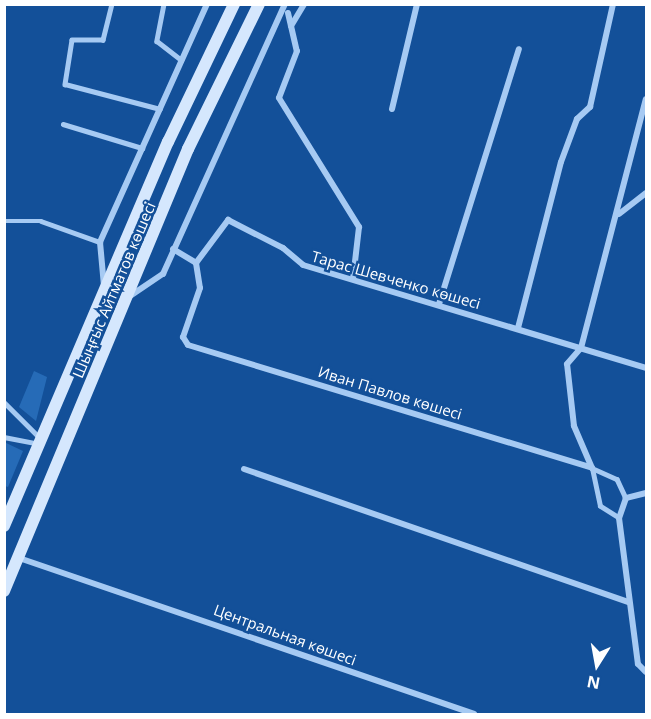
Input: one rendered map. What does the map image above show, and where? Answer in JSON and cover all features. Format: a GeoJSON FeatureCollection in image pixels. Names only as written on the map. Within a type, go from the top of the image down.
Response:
{"type":"FeatureCollection","features":[{"type":"Feature","properties":{"kind":"main road","name":"Шыңғыс Айтматов көшесі"},"geometry":{"type":"LineString","coordinates":[[6,522],[105,291],[234,4]]}},
{"type":"Feature","properties":{"kind":"main road","name":"Шыңғыс Айтматов көшесі"},"geometry":{"type":"LineString","coordinates":[[4,591],[188,149],[259,4]]}},
{"type":"Feature","properties":{"kind":"street"},"geometry":{"type":"LineString","coordinates":[[105,291],[100,242],[207,4]]}},
{"type":"Feature","properties":{"kind":"street"},"geometry":{"type":"LineString","coordinates":[[127,298],[163,274],[285,4]]}},
{"type":"Feature","properties":{"kind":"street"},"geometry":{"type":"LineString","coordinates":[[291,26],[304,4]]}},
{"type":"Feature","properties":{"kind":"street"},"geometry":{"type":"LineString","coordinates":[[392,109],[417,4]]}},
{"type":"Feature","properties":{"kind":"street"},"geometry":{"type":"LineString","coordinates":[[518,328],[561,162],[577,119],[590,107],[613,4]]}},
{"type":"Feature","properties":{"kind":"street"},"geometry":{"type":"LineString","coordinates":[[288,14],[297,51],[279,98],[359,227],[353,279]]}},
{"type":"Feature","properties":{"kind":"street"},"geometry":{"type":"LineString","coordinates":[[439,303],[519,49]]}},
{"type":"Feature","properties":{"kind":"street"},"geometry":{"type":"LineString","coordinates":[[592,468],[574,426],[567,364],[581,348],[618,215],[646,99]]}},
{"type":"Feature","properties":{"kind":"street"},"geometry":{"type":"LineString","coordinates":[[618,215],[646,194]]}},
{"type":"Feature","properties":{"kind":"street","name":"Тарас Шевченко көшесі"},"geometry":{"type":"LineString","coordinates":[[196,263],[228,220],[283,248],[296,262],[439,303],[646,368]]}},
{"type":"Feature","properties":{"kind":"street"},"geometry":{"type":"LineString","coordinates":[[173,249],[196,263]]}},
{"type":"Feature","properties":{"kind":"street","name":"Иван Павлов көшесі"},"geometry":{"type":"LineString","coordinates":[[196,263],[199,297],[183,337],[188,345],[592,468]]}},
{"type":"Feature","properties":{"kind":"street"},"geometry":{"type":"LineString","coordinates":[[244,469],[629,602]]}},
{"type":"Feature","properties":{"kind":"street"},"geometry":{"type":"LineString","coordinates":[[646,493],[626,498],[619,518],[638,664],[646,672]]}},
{"type":"Feature","properties":{"kind":"street","name":"Центральная көшесі"},"geometry":{"type":"LineString","coordinates":[[18,558],[474,714]]}},
{"type":"Feature","properties":{"kind":"lane"},"geometry":{"type":"LineString","coordinates":[[111,4],[103,40],[72,40],[65,84],[160,109]]}},
{"type":"Feature","properties":{"kind":"lane"},"geometry":{"type":"LineString","coordinates":[[164,4],[157,41],[181,60]]}},
{"type":"Feature","properties":{"kind":"lane"},"geometry":{"type":"LineString","coordinates":[[63,124],[142,148]]}},
{"type":"Feature","properties":{"kind":"lane"},"geometry":{"type":"LineString","coordinates":[[4,221],[41,221],[100,242]]}},
{"type":"Feature","properties":{"kind":"lane"},"geometry":{"type":"LineString","coordinates":[[4,402],[42,439],[23,445],[4,437]]}},
{"type":"Feature","properties":{"kind":"lane"},"geometry":{"type":"LineString","coordinates":[[592,468],[617,479],[626,498]]}},
{"type":"Feature","properties":{"kind":"lane"},"geometry":{"type":"LineString","coordinates":[[592,468],[600,506],[619,518]]}},
{"type":"Feature","properties":{"kind":"lane"},"geometry":{"type":"LineString","coordinates":[[4,503],[6,522]]}},
{"type":"Feature","properties":{"kind":"shaded area"},"geometry":{"type":"Polygon","coordinates":[[[34,371],[47,377],[36,421],[19,407],[34,371]]]}},
{"type":"Feature","properties":{"kind":"shaded area"},"geometry":{"type":"Polygon","coordinates":[[[4,442],[23,451],[8,487],[5,486],[4,442]]]}}]}
